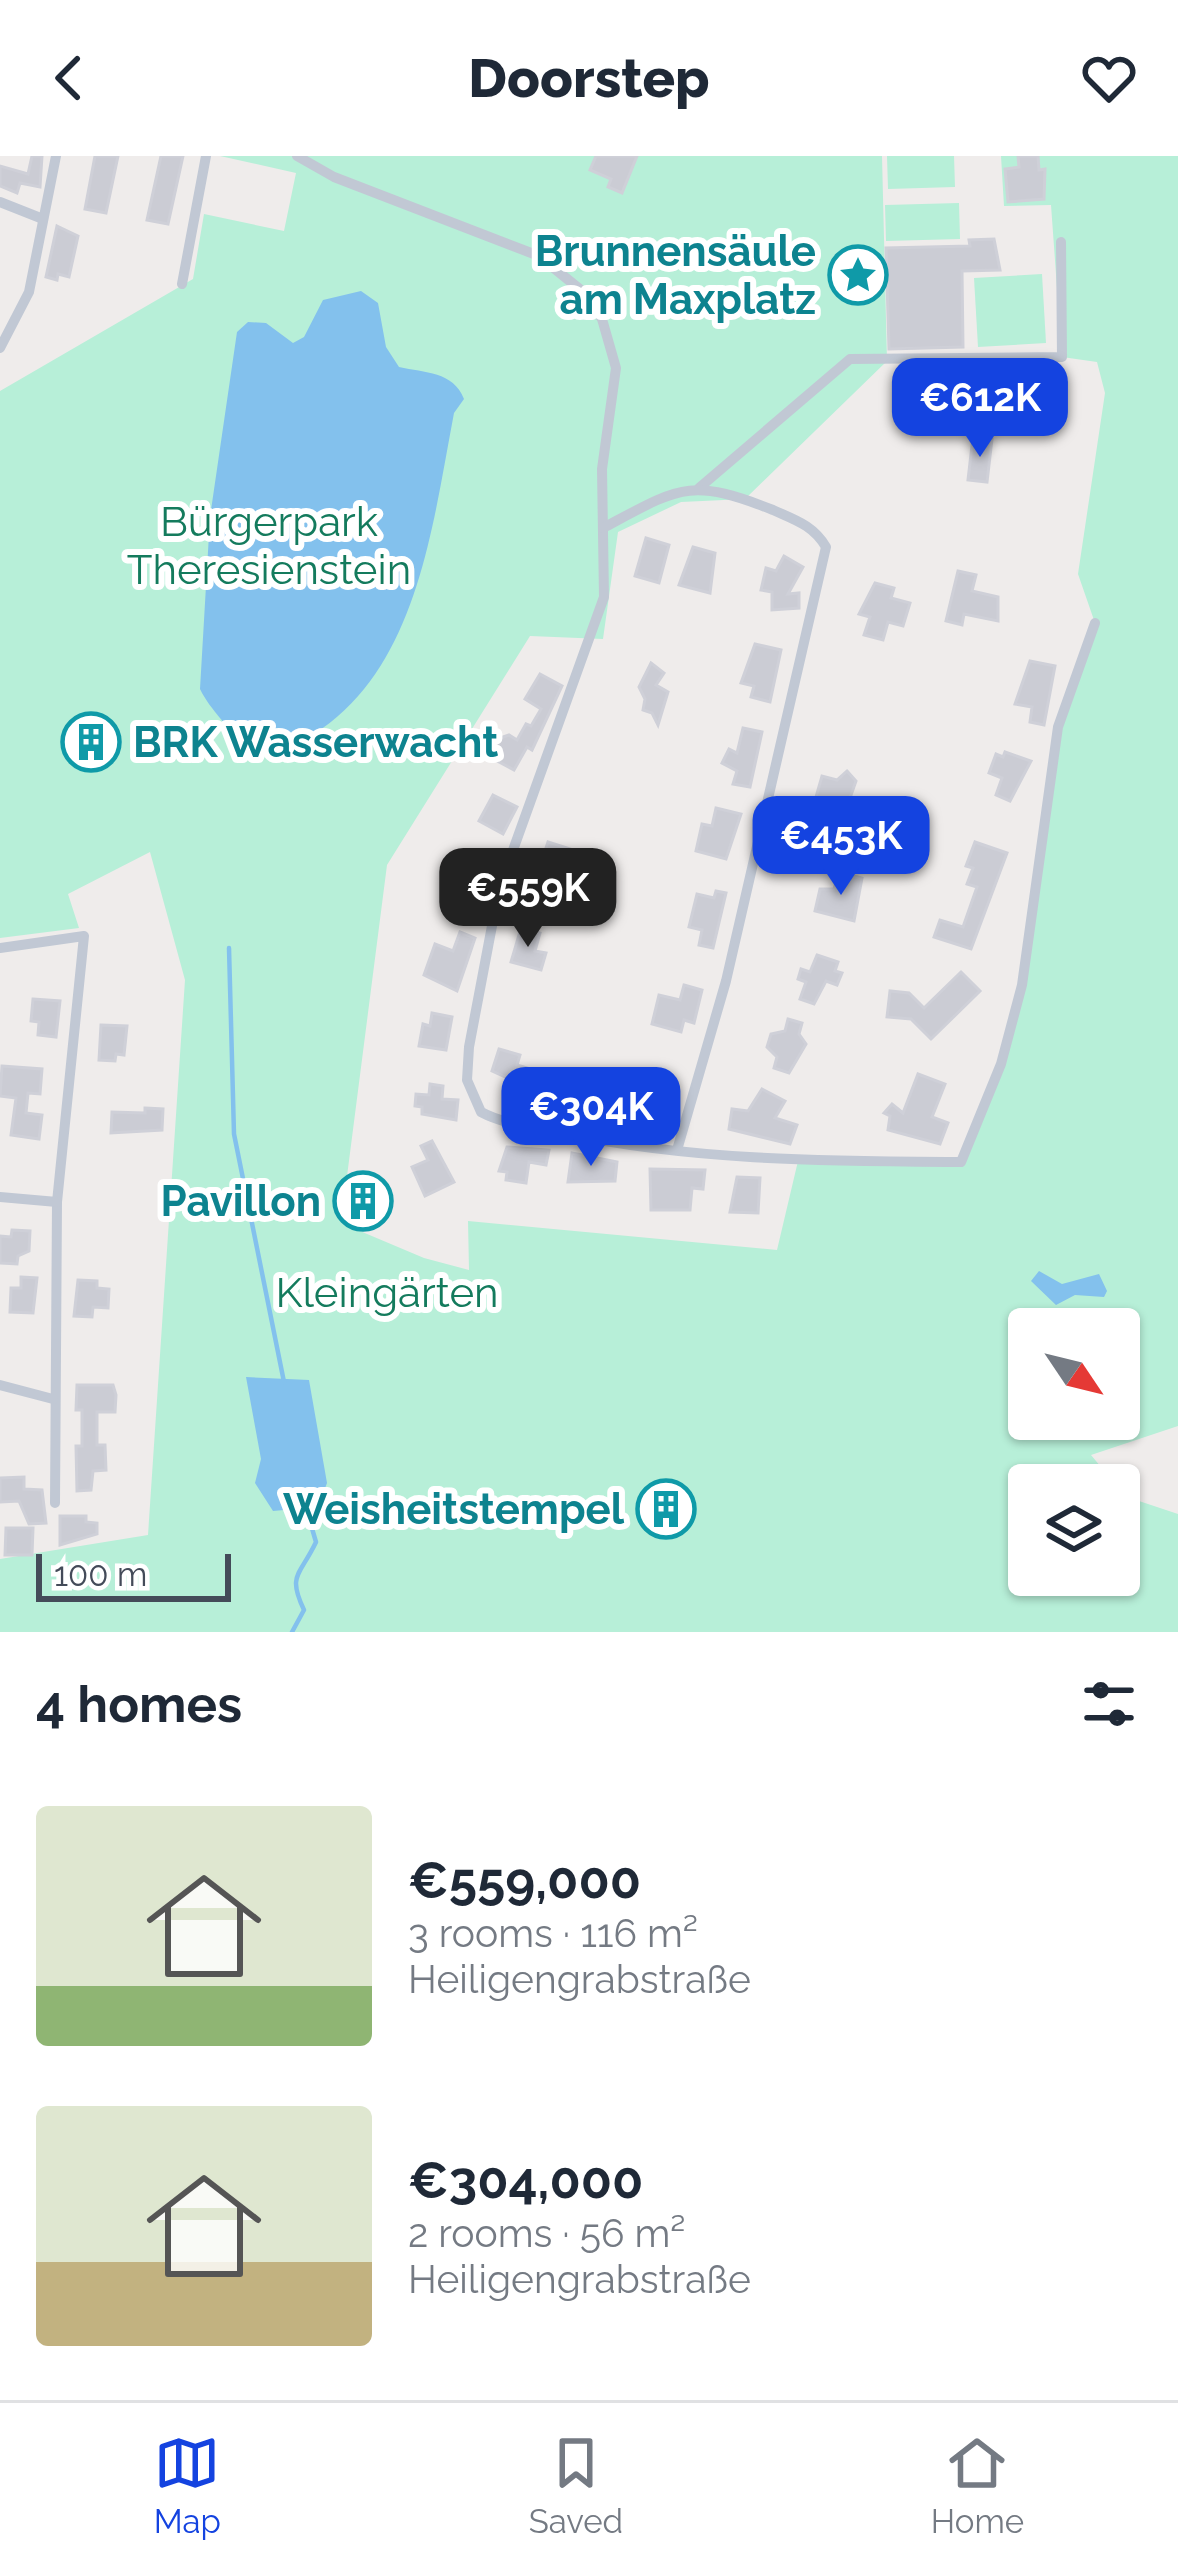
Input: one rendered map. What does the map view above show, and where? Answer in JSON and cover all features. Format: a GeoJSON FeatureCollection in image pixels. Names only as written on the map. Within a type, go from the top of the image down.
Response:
{"type":"FeatureCollection","features":[{"type":"Feature","properties":{"kind":"street"},"geometry":{"type":"LineString","coordinates":[[0,348],[29,292],[56,156]]}},
{"type":"Feature","properties":{"kind":"street"},"geometry":{"type":"LineString","coordinates":[[182,284],[206,156]]}},
{"type":"Feature","properties":{"kind":"street"},"geometry":{"type":"LineString","coordinates":[[297,156],[334,177],[539,256],[587,296],[602,320],[616,368],[602,469],[604,598],[499,889],[467,1080],[471,1099],[493,1118],[594,1140],[677,1150],[798,1161],[961,1162],[1000,1064],[1022,985],[1058,727],[1095,623]]}},
{"type":"Feature","properties":{"kind":"street"},"geometry":{"type":"LineString","coordinates":[[0,202],[43,218]]}},
{"type":"Feature","properties":{"kind":"street"},"geometry":{"type":"LineString","coordinates":[[699,488],[850,359],[1062,357],[1060,242]]}},
{"type":"Feature","properties":{"kind":"street"},"geometry":{"type":"LineString","coordinates":[[603,528],[659,498],[717,488],[801,522],[826,547],[726,980],[677,1150]]}},
{"type":"Feature","properties":{"kind":"street"},"geometry":{"type":"LineString","coordinates":[[0,948],[84,936],[57,1202],[55,1503]]}},
{"type":"Feature","properties":{"kind":"street"},"geometry":{"type":"LineString","coordinates":[[0,1197],[57,1202]]}},
{"type":"Feature","properties":{"kind":"street"},"geometry":{"type":"LineString","coordinates":[[0,1385],[53,1399]]}},
{"type":"Feature","properties":{"kind":"green space","name":"Bürgerpark Theresienstein"},"geometry":{"type":"Polygon","coordinates":[[[220,156],[882,156],[887,361],[745,499],[681,502],[618,532],[603,639],[530,636],[387,865],[341,1223],[424,1258],[469,1270],[468,1221],[777,1250],[798,1161],[961,1162],[1001,1064],[1022,985],[1058,727],[1095,623],[1078,574],[1105,393],[1097,362],[1062,357],[1051,205],[1004,206],[1001,156],[1178,156],[1178,1426],[1140,1439],[1140,1308],[1008,1308],[1008,1440],[1136,1440],[1091,1455],[1098,1464],[1008,1464],[1008,1596],[1140,1596],[1140,1501],[1178,1514],[1178,1632],[0,1632],[0,1559],[148,1535],[185,980],[150,852],[68,894],[79,928],[0,938],[0,391],[193,279],[204,214],[284,231],[296,173],[220,156]]]}},
{"type":"Feature","properties":{"kind":"green space"},"geometry":{"type":"Polygon","coordinates":[[[887,156],[954,156],[955,187],[888,189],[887,156]]]}},
{"type":"Feature","properties":{"kind":"green space"},"geometry":{"type":"Polygon","coordinates":[[[959,203],[960,239],[886,241],[885,205],[959,203]]]}},
{"type":"Feature","properties":{"kind":"green space"},"geometry":{"type":"Polygon","coordinates":[[[1042,274],[1046,343],[978,347],[974,278],[1042,274]]]}},
{"type":"Feature","properties":{"kind":"water"},"geometry":{"type":"Polygon","coordinates":[[[361,291],[378,303],[386,347],[399,367],[445,378],[464,399],[454,413],[423,566],[384,660],[354,700],[316,733],[266,757],[238,747],[200,689],[210,517],[237,332],[248,322],[266,323],[293,343],[304,337],[323,300],[361,291]]]}},
{"type":"Feature","properties":{"kind":"water"},"geometry":{"type":"Polygon","coordinates":[[[1039,1271],[1062,1284],[1099,1274],[1107,1291],[1104,1297],[1075,1295],[1056,1305],[1031,1281],[1039,1271]]]}},
{"type":"Feature","properties":{"kind":"water"},"geometry":{"type":"Polygon","coordinates":[[[246,1377],[309,1380],[327,1483],[318,1507],[273,1511],[255,1483],[261,1459],[246,1377]]]}},
{"type":"Feature","properties":{"kind":"building"},"geometry":{"type":"Polygon","coordinates":[[[32,156],[42,156],[40,187],[20,183],[17,193],[0,186],[0,166],[28,174],[32,156]]]}},
{"type":"Feature","properties":{"kind":"building"},"geometry":{"type":"Polygon","coordinates":[[[95,156],[118,156],[106,213],[85,209],[95,156]]]}},
{"type":"Feature","properties":{"kind":"building"},"geometry":{"type":"Polygon","coordinates":[[[161,156],[183,156],[168,224],[147,220],[161,156]]]}},
{"type":"Feature","properties":{"kind":"building"},"geometry":{"type":"Polygon","coordinates":[[[596,156],[637,156],[622,193],[608,187],[611,179],[590,170],[596,156]]]}},
{"type":"Feature","properties":{"kind":"building"},"geometry":{"type":"Polygon","coordinates":[[[1018,156],[1038,156],[1039,170],[1045,169],[1044,199],[1008,202],[1005,169],[1019,167],[1018,156]]]}},
{"type":"Feature","properties":{"kind":"building"},"geometry":{"type":"Polygon","coordinates":[[[57,226],[78,236],[69,277],[58,274],[57,280],[46,277],[57,226]]]}},
{"type":"Feature","properties":{"kind":"building"},"geometry":{"type":"Polygon","coordinates":[[[994,239],[1000,270],[962,271],[963,347],[889,349],[886,248],[970,246],[969,240],[994,239]]]}},
{"type":"Feature","properties":{"kind":"building"},"geometry":{"type":"Polygon","coordinates":[[[973,437],[992,439],[987,482],[968,480],[973,437]]]}},
{"type":"Feature","properties":{"kind":"building"},"geometry":{"type":"Polygon","coordinates":[[[646,538],[669,545],[659,583],[635,576],[646,538]]]}},
{"type":"Feature","properties":{"kind":"building"},"geometry":{"type":"Polygon","coordinates":[[[693,547],[715,553],[710,593],[679,585],[693,547]]]}},
{"type":"Feature","properties":{"kind":"building"},"geometry":{"type":"Polygon","coordinates":[[[784,556],[803,567],[788,594],[799,593],[799,608],[772,610],[772,592],[761,590],[766,568],[776,571],[784,556]]]}},
{"type":"Feature","properties":{"kind":"building"},"geometry":{"type":"Polygon","coordinates":[[[958,571],[976,575],[972,591],[998,597],[998,621],[964,614],[962,625],[946,621],[958,571]]]}},
{"type":"Feature","properties":{"kind":"building"},"geometry":{"type":"Polygon","coordinates":[[[875,583],[894,588],[891,598],[910,603],[903,626],[888,622],[883,640],[864,635],[870,617],[859,614],[875,583]]]}},
{"type":"Feature","properties":{"kind":"building"},"geometry":{"type":"Polygon","coordinates":[[[755,644],[781,650],[770,702],[751,697],[754,686],[741,683],[755,644]]]}},
{"type":"Feature","properties":{"kind":"building"},"geometry":{"type":"Polygon","coordinates":[[[1030,661],[1055,666],[1044,725],[1030,722],[1032,707],[1015,704],[1030,661]]]}},
{"type":"Feature","properties":{"kind":"building"},"geometry":{"type":"Polygon","coordinates":[[[651,663],[664,673],[656,685],[668,692],[658,725],[652,713],[643,710],[645,699],[639,687],[651,663]]]}},
{"type":"Feature","properties":{"kind":"building"},"geometry":{"type":"Polygon","coordinates":[[[540,674],[562,686],[532,750],[527,747],[514,770],[488,756],[497,739],[509,735],[517,740],[526,724],[531,726],[541,709],[525,699],[540,674]]]}},
{"type":"Feature","properties":{"kind":"building","name":"BRK Wasserwacht"},"geometry":{"type":"Polygon","coordinates":[[[85,723],[91,739],[105,734],[114,750],[83,762],[66,730],[85,723]]]}},
{"type":"Feature","properties":{"kind":"building"},"geometry":{"type":"Polygon","coordinates":[[[743,728],[762,732],[750,787],[733,784],[737,771],[722,763],[729,749],[737,753],[743,728]]]}},
{"type":"Feature","properties":{"kind":"building"},"geometry":{"type":"Polygon","coordinates":[[[1005,752],[1031,761],[1010,801],[996,795],[1002,778],[989,773],[996,754],[1003,757],[1005,752]]]}},
{"type":"Feature","properties":{"kind":"building"},"geometry":{"type":"Polygon","coordinates":[[[847,771],[856,781],[840,826],[810,818],[822,776],[837,780],[847,771]]]}},
{"type":"Feature","properties":{"kind":"building"},"geometry":{"type":"Polygon","coordinates":[[[493,795],[517,807],[503,834],[479,821],[493,795]]]}},
{"type":"Feature","properties":{"kind":"building"},"geometry":{"type":"Polygon","coordinates":[[[716,808],[741,814],[726,859],[696,851],[702,824],[712,826],[716,808]]]}},
{"type":"Feature","properties":{"kind":"building"},"geometry":{"type":"Polygon","coordinates":[[[548,842],[592,856],[584,880],[540,866],[548,842]]]}},
{"type":"Feature","properties":{"kind":"building"},"geometry":{"type":"Polygon","coordinates":[[[975,842],[1007,853],[971,949],[934,937],[940,920],[963,927],[977,887],[967,884],[973,868],[966,866],[975,842]]]}},
{"type":"Feature","properties":{"kind":"building"},"geometry":{"type":"Polygon","coordinates":[[[839,872],[862,878],[854,921],[815,911],[820,889],[834,889],[839,872]]]}},
{"type":"Feature","properties":{"kind":"building"},"geometry":{"type":"Polygon","coordinates":[[[716,891],[726,893],[713,948],[699,945],[702,930],[689,927],[697,894],[714,898],[716,891]]]}},
{"type":"Feature","properties":{"kind":"building"},"geometry":{"type":"Polygon","coordinates":[[[521,928],[540,933],[535,951],[546,953],[541,970],[511,962],[521,928]]]}},
{"type":"Feature","properties":{"kind":"building"},"geometry":{"type":"Polygon","coordinates":[[[460,932],[475,938],[457,991],[424,975],[435,944],[453,951],[460,932]]]}},
{"type":"Feature","properties":{"kind":"building"},"geometry":{"type":"Polygon","coordinates":[[[817,955],[838,962],[835,971],[842,973],[837,985],[826,981],[814,1004],[800,999],[806,982],[798,979],[801,969],[810,972],[817,955]]]}},
{"type":"Feature","properties":{"kind":"building"},"geometry":{"type":"Polygon","coordinates":[[[961,972],[980,991],[931,1039],[911,1019],[887,1017],[890,991],[909,993],[924,1008],[961,972]]]}},
{"type":"Feature","properties":{"kind":"building"},"geometry":{"type":"Polygon","coordinates":[[[684,985],[702,990],[694,1023],[684,1020],[681,1032],[652,1024],[659,995],[680,1000],[684,985]]]}},
{"type":"Feature","properties":{"kind":"building"},"geometry":{"type":"Polygon","coordinates":[[[33,999],[60,1001],[56,1037],[38,1035],[39,1022],[31,1021],[33,999]]]}},
{"type":"Feature","properties":{"kind":"building"},"geometry":{"type":"Polygon","coordinates":[[[432,1013],[452,1017],[446,1050],[419,1046],[423,1024],[430,1026],[432,1013]]]}},
{"type":"Feature","properties":{"kind":"building"},"geometry":{"type":"Polygon","coordinates":[[[788,1019],[802,1023],[799,1034],[806,1044],[789,1073],[774,1068],[777,1057],[767,1047],[771,1034],[785,1031],[788,1019]]]}},
{"type":"Feature","properties":{"kind":"building"},"geometry":{"type":"Polygon","coordinates":[[[101,1025],[127,1026],[124,1055],[116,1054],[115,1061],[99,1060],[101,1025]]]}},
{"type":"Feature","properties":{"kind":"building"},"geometry":{"type":"Polygon","coordinates":[[[499,1049],[520,1055],[517,1065],[527,1068],[524,1075],[560,1086],[557,1095],[566,1097],[560,1115],[550,1112],[552,1106],[531,1100],[534,1090],[492,1071],[499,1049]]]}},
{"type":"Feature","properties":{"kind":"building"},"geometry":{"type":"Polygon","coordinates":[[[2,1066],[42,1069],[40,1094],[28,1093],[26,1113],[42,1115],[39,1139],[11,1135],[16,1098],[0,1096],[2,1066]]]}},
{"type":"Feature","properties":{"kind":"building"},"geometry":{"type":"Polygon","coordinates":[[[654,1072],[671,1077],[669,1084],[676,1086],[668,1116],[638,1114],[654,1072]]]}},
{"type":"Feature","properties":{"kind":"building"},"geometry":{"type":"Polygon","coordinates":[[[918,1074],[945,1084],[932,1117],[948,1123],[940,1144],[888,1130],[890,1116],[884,1113],[892,1104],[903,1113],[918,1074]]]}},
{"type":"Feature","properties":{"kind":"building"},"geometry":{"type":"Polygon","coordinates":[[[430,1084],[443,1086],[442,1099],[458,1100],[456,1120],[422,1114],[422,1107],[415,1106],[416,1094],[429,1095],[430,1084]]]}},
{"type":"Feature","properties":{"kind":"building"},"geometry":{"type":"Polygon","coordinates":[[[762,1089],[785,1101],[775,1118],[797,1125],[790,1144],[729,1129],[732,1109],[748,1111],[762,1089]]]}},
{"type":"Feature","properties":{"kind":"building"},"geometry":{"type":"Polygon","coordinates":[[[145,1108],[163,1109],[162,1130],[111,1133],[112,1112],[145,1113],[145,1108]]]}},
{"type":"Feature","properties":{"kind":"building"},"geometry":{"type":"Polygon","coordinates":[[[432,1141],[454,1182],[425,1196],[412,1167],[428,1160],[421,1146],[432,1141]]]}},
{"type":"Feature","properties":{"kind":"building"},"geometry":{"type":"Polygon","coordinates":[[[507,1147],[549,1150],[546,1165],[529,1162],[526,1183],[506,1180],[507,1172],[499,1171],[507,1147]]]}},
{"type":"Feature","properties":{"kind":"building"},"geometry":{"type":"Polygon","coordinates":[[[572,1153],[617,1162],[615,1181],[568,1182],[572,1153]]]}},
{"type":"Feature","properties":{"kind":"building"},"geometry":{"type":"Polygon","coordinates":[[[650,1169],[705,1170],[703,1189],[692,1188],[690,1210],[651,1210],[650,1169]]]}},
{"type":"Feature","properties":{"kind":"building"},"geometry":{"type":"Polygon","coordinates":[[[737,1177],[760,1178],[758,1213],[730,1212],[737,1177]]]}},
{"type":"Feature","properties":{"kind":"building"},"geometry":{"type":"Polygon","coordinates":[[[12,1230],[30,1231],[29,1251],[18,1256],[17,1264],[0,1263],[0,1236],[11,1237],[12,1230]]]}},
{"type":"Feature","properties":{"kind":"building"},"geometry":{"type":"Polygon","coordinates":[[[21,1277],[37,1278],[33,1313],[10,1312],[11,1288],[21,1288],[21,1277]]]}},
{"type":"Feature","properties":{"kind":"building"},"geometry":{"type":"Polygon","coordinates":[[[78,1280],[97,1281],[97,1288],[109,1289],[108,1308],[93,1307],[92,1317],[74,1316],[78,1280]]]}},
{"type":"Feature","properties":{"kind":"building"},"geometry":{"type":"Polygon","coordinates":[[[77,1385],[113,1385],[116,1395],[115,1412],[97,1412],[97,1445],[105,1445],[106,1470],[93,1471],[91,1490],[77,1491],[76,1446],[82,1446],[82,1410],[76,1410],[77,1385]]]}},
{"type":"Feature","properties":{"kind":"building"},"geometry":{"type":"Polygon","coordinates":[[[24,1477],[24,1489],[42,1490],[46,1523],[29,1524],[19,1501],[0,1502],[0,1478],[24,1477]]]}},
{"type":"Feature","properties":{"kind":"building"},"geometry":{"type":"Polygon","coordinates":[[[60,1516],[86,1516],[86,1522],[97,1523],[97,1534],[60,1545],[60,1516]]]}},
{"type":"Feature","properties":{"kind":"building"},"geometry":{"type":"Polygon","coordinates":[[[6,1528],[33,1528],[32,1555],[5,1555],[6,1528]]]}},
{"type":"Feature","properties":{"kind":"waterway"},"geometry":{"type":"LineString","coordinates":[[229,948],[234,1134],[284,1382]]}},
{"type":"Feature","properties":{"kind":"waterway"},"geometry":{"type":"LineString","coordinates":[[292,1632],[304,1610],[296,1582],[316,1542],[306,1508]]}},
{"type":"Feature","properties":{"kind":"place","name":"Brunnensäule am Maxplatz"},"geometry":{"type":"Point","coordinates":[858,275]}},
{"type":"Feature","properties":{"kind":"place","name":"BRK Wasserwacht"},"geometry":{"type":"Point","coordinates":[91,742]}},
{"type":"Feature","properties":{"kind":"place","name":"Pavillon"},"geometry":{"type":"Point","coordinates":[363,1201]}},
{"type":"Feature","properties":{"kind":"place","name":"Weisheitstempel"},"geometry":{"type":"Point","coordinates":[666,1509]}},
{"type":"Feature","properties":{"kind":"park label","name":"Kleingärten"},"geometry":{"type":"Point","coordinates":[387,1292]}}]}
